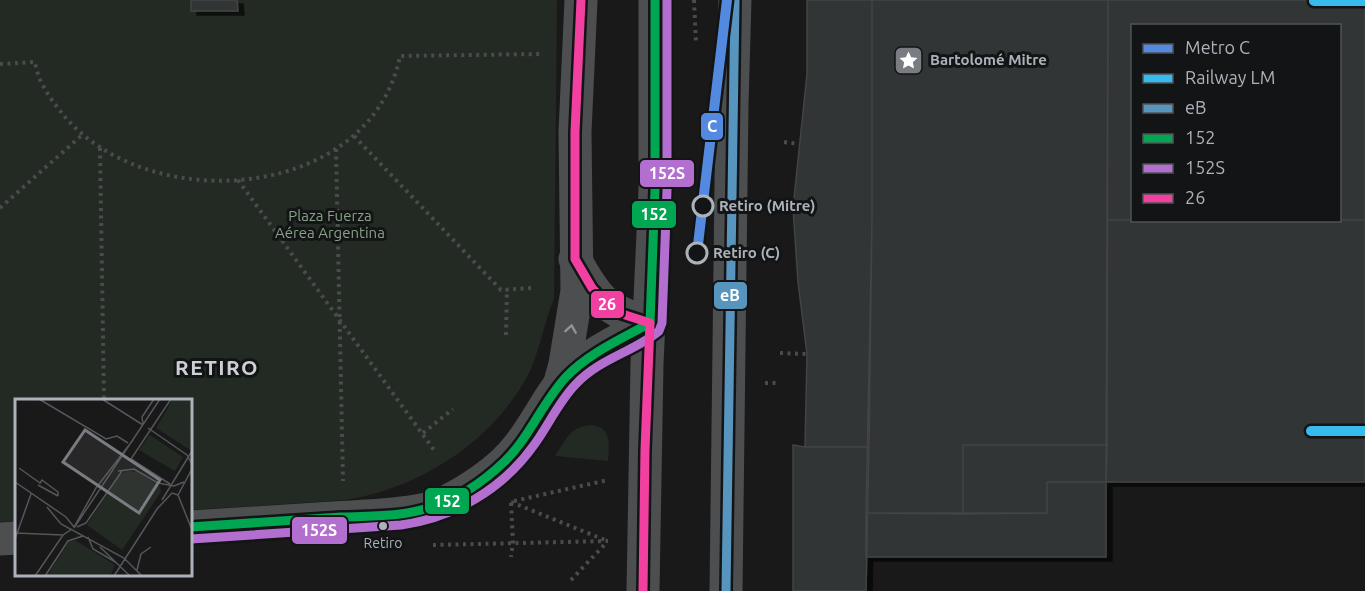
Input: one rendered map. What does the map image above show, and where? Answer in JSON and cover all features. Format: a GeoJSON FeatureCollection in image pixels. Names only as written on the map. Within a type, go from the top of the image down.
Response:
{"type":"FeatureCollection","features":[{"type":"Feature","properties":{"kind":"main road"},"geometry":{"type":"LineString","coordinates":[[558,386],[565,364],[576,291],[575,132],[581,0]]}},
{"type":"Feature","properties":{"kind":"main road"},"geometry":{"type":"LineString","coordinates":[[643,591],[645,460],[655,190],[655,0]]}},
{"type":"Feature","properties":{"kind":"main road"},"geometry":{"type":"LineString","coordinates":[[726,591],[735,0]]}},
{"type":"Feature","properties":{"kind":"main road"},"geometry":{"type":"LineString","coordinates":[[575,259],[592,288],[610,307],[619,314],[650,323]]}},
{"type":"Feature","properties":{"kind":"main road"},"geometry":{"type":"LineString","coordinates":[[192,527],[379,515],[423,510],[435,506],[487,476],[510,456],[558,386],[586,360],[650,323]]}},
{"type":"Feature","properties":{"kind":"path"},"geometry":{"type":"LineString","coordinates":[[0,64],[35,62],[36,72],[50,98],[82,135],[100,148],[133,165],[175,178],[219,182],[292,169],[336,149],[373,118],[382,106],[393,83],[400,56],[541,54]]}},
{"type":"Feature","properties":{"kind":"path"},"geometry":{"type":"LineString","coordinates":[[0,208],[82,135]]}},
{"type":"Feature","properties":{"kind":"path"},"geometry":{"type":"LineString","coordinates":[[354,135],[501,290],[531,288]]}},
{"type":"Feature","properties":{"kind":"path"},"geometry":{"type":"LineString","coordinates":[[784,142],[799,144]]}},
{"type":"Feature","properties":{"kind":"path"},"geometry":{"type":"LineString","coordinates":[[100,148],[105,399]]}},
{"type":"Feature","properties":{"kind":"path"},"geometry":{"type":"LineString","coordinates":[[336,149],[343,481]]}},
{"type":"Feature","properties":{"kind":"path"},"geometry":{"type":"LineString","coordinates":[[238,180],[434,450]]}},
{"type":"Feature","properties":{"kind":"path"},"geometry":{"type":"LineString","coordinates":[[506,335],[507,289]]}},
{"type":"Feature","properties":{"kind":"path"},"geometry":{"type":"LineString","coordinates":[[780,352],[807,354]]}},
{"type":"Feature","properties":{"kind":"path"},"geometry":{"type":"LineString","coordinates":[[765,383],[779,383]]}},
{"type":"Feature","properties":{"kind":"path"},"geometry":{"type":"LineString","coordinates":[[423,433],[453,409]]}},
{"type":"Feature","properties":{"kind":"path"},"geometry":{"type":"LineString","coordinates":[[511,502],[608,480]]}},
{"type":"Feature","properties":{"kind":"path"},"geometry":{"type":"LineString","coordinates":[[511,502],[608,541]]}},
{"type":"Feature","properties":{"kind":"path"},"geometry":{"type":"LineString","coordinates":[[511,502],[512,557]]}},
{"type":"Feature","properties":{"kind":"path"},"geometry":{"type":"LineString","coordinates":[[431,545],[608,541]]}},
{"type":"Feature","properties":{"kind":"path"},"geometry":{"type":"LineString","coordinates":[[571,580],[608,541]]}},
{"type":"Feature","properties":{"kind":"green space","name":"Plaza Fuerza Aérea Argentina"},"geometry":{"type":"Polygon","coordinates":[[[0,0],[557,0],[554,299],[531,369],[517,394],[478,438],[455,456],[429,471],[374,494],[346,500],[192,510],[192,399],[15,399],[15,521],[0,522],[0,0]]]}},
{"type":"Feature","properties":{"kind":"green space"},"geometry":{"type":"Polygon","coordinates":[[[592,425],[606,433],[609,443],[608,461],[555,456],[574,431],[592,425]]]}},
{"type":"Feature","properties":{"kind":"building"},"geometry":{"type":"Polygon","coordinates":[[[191,0],[237,0],[238,11],[191,11],[191,0]]]}},
{"type":"Feature","properties":{"kind":"building"},"geometry":{"type":"Polygon","coordinates":[[[807,0],[872,0],[869,447],[805,447],[807,354],[798,282],[793,208],[807,74],[807,0]]]}},
{"type":"Feature","properties":{"kind":"building"},"geometry":{"type":"Polygon","coordinates":[[[872,0],[1108,0],[1107,445],[963,445],[963,514],[866,513],[872,218],[872,0]]]}},
{"type":"Feature","properties":{"kind":"building"},"geometry":{"type":"Polygon","coordinates":[[[1108,0],[1365,0],[1365,220],[1341,220],[1341,24],[1131,24],[1131,220],[1107,220],[1108,0]]]}},
{"type":"Feature","properties":{"kind":"building"},"geometry":{"type":"Polygon","coordinates":[[[1107,220],[1341,222],[1341,220],[1365,220],[1365,482],[1106,482],[1107,220]]]}},
{"type":"Feature","properties":{"kind":"building"},"geometry":{"type":"Polygon","coordinates":[[[793,445],[869,447],[866,591],[793,591],[793,445]]]}},
{"type":"Feature","properties":{"kind":"building"},"geometry":{"type":"Polygon","coordinates":[[[963,445],[1107,445],[1106,482],[1047,482],[1047,513],[963,514],[963,445]]]}},
{"type":"Feature","properties":{"kind":"building"},"geometry":{"type":"Polygon","coordinates":[[[1047,482],[1106,482],[1106,557],[866,557],[866,513],[1047,513],[1047,482]]]}},
{"type":"Feature","properties":{"kind":"metro line","name":"C"},"geometry":{"type":"LineString","coordinates":[[697,253],[727,0]]}},
{"type":"Feature","properties":{"kind":"rail line","name":"LM"},"geometry":{"type":"LineString","coordinates":[[1314,1],[1365,1]]}},
{"type":"Feature","properties":{"kind":"rail line","name":"LM"},"geometry":{"type":"LineString","coordinates":[[1311,431],[1365,431]]}},
{"type":"Feature","properties":{"kind":"transit line","name":"26"},"geometry":{"type":"LineString","coordinates":[[581,0],[575,132],[575,259],[592,288],[610,307],[619,313],[650,323],[643,591]]}},
{"type":"Feature","properties":{"kind":"transit line","name":"152"},"geometry":{"type":"LineString","coordinates":[[192,527],[398,514],[441,504],[461,494],[504,462],[521,442],[558,387],[575,368],[606,347],[650,323],[655,190],[655,0]]}},
{"type":"Feature","properties":{"kind":"transit line","name":"152S"},"geometry":{"type":"LineString","coordinates":[[192,539],[401,525],[439,516],[458,508],[492,488],[522,461],[563,399],[585,376],[659,331],[662,323],[667,190],[667,0]]}},
{"type":"Feature","properties":{"kind":"transit line","name":"eB"},"geometry":{"type":"LineString","coordinates":[[726,591],[735,0]]}},
{"type":"Feature","properties":{"kind":"place","name":"Bartolomé Mitre"},"geometry":{"type":"Point","coordinates":[909,60]}},
{"type":"Feature","properties":{"kind":"place","name":"Retiro (Mitre)"},"geometry":{"type":"Point","coordinates":[703,206]}},
{"type":"Feature","properties":{"kind":"place","name":"Retiro (C)"},"geometry":{"type":"Point","coordinates":[697,253]}},
{"type":"Feature","properties":{"kind":"place","name":"Retiro"},"geometry":{"type":"Point","coordinates":[383,526]}},
{"type":"Feature","properties":{"kind":"district","name":"RETIRO"},"geometry":{"type":"Point","coordinates":[217,368]}}]}
